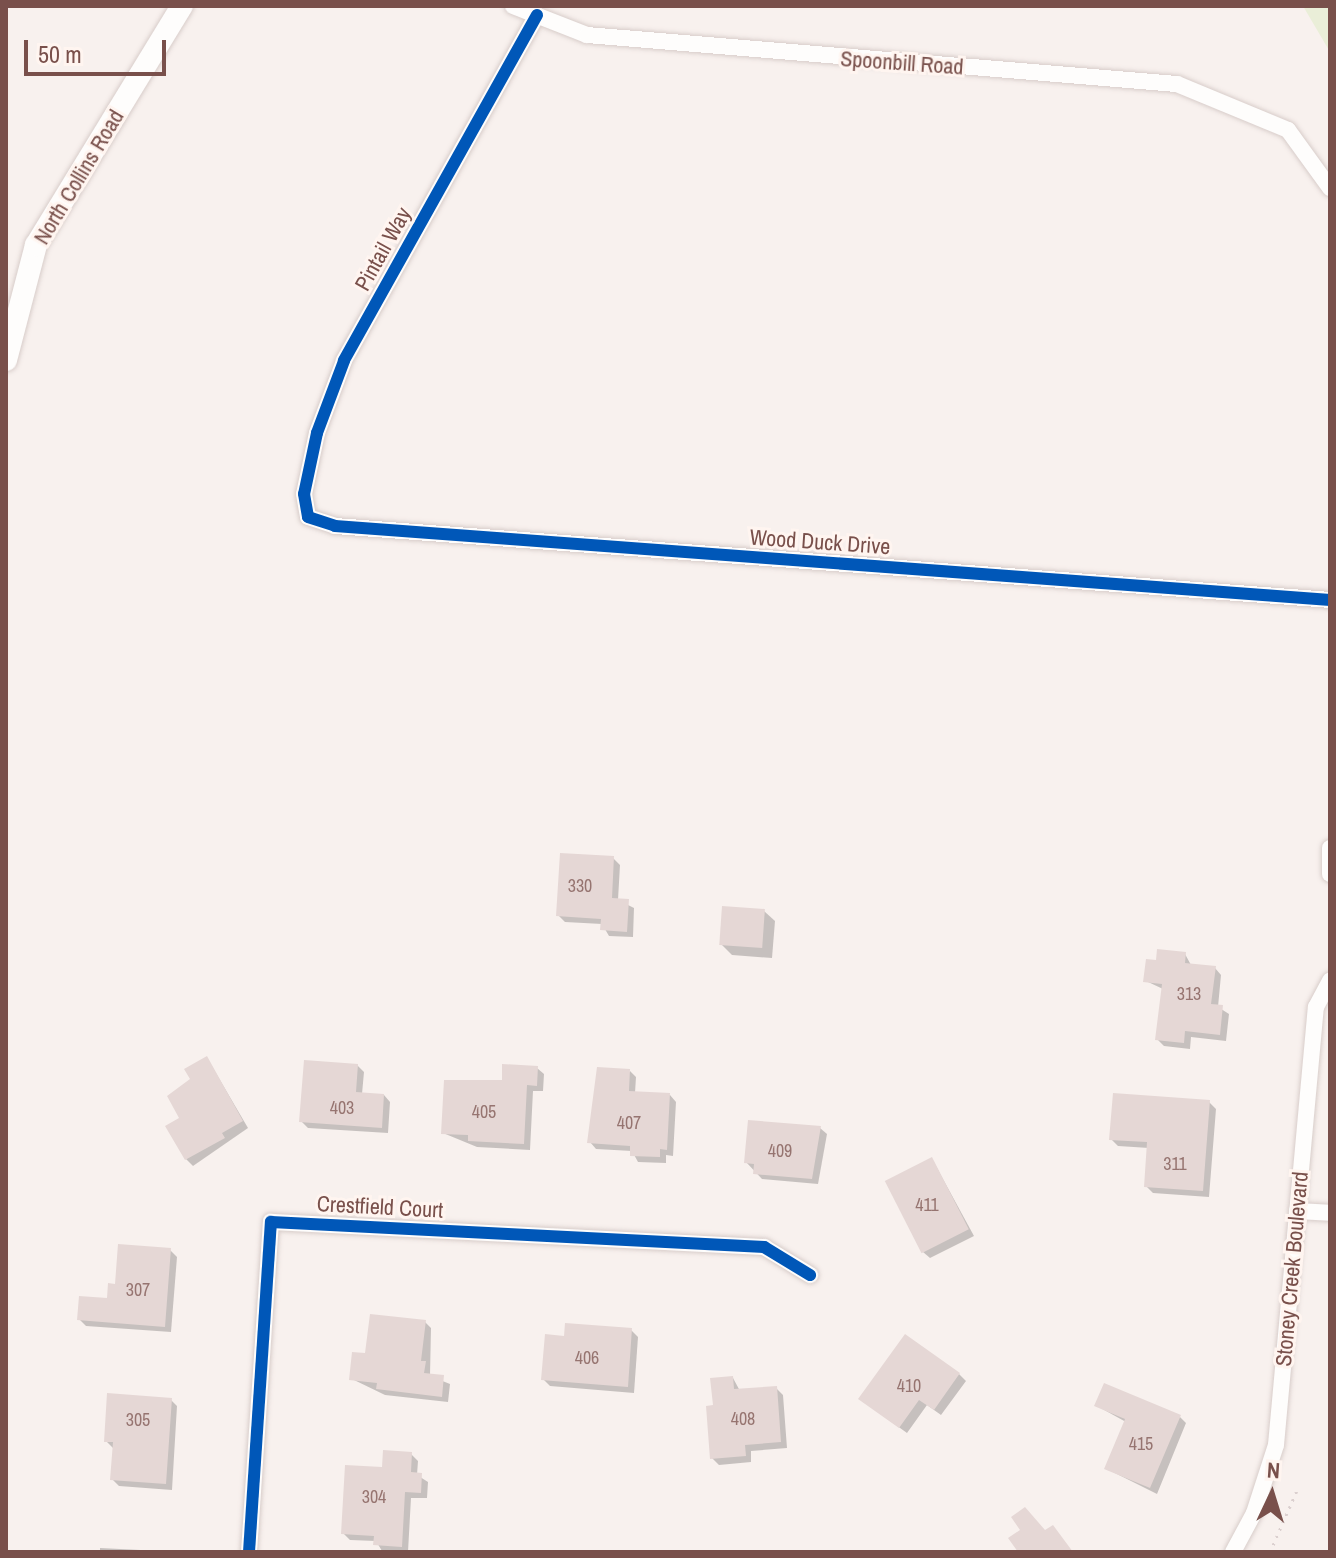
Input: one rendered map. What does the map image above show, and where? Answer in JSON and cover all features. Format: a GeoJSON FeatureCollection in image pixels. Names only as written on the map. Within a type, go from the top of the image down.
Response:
{"type":"FeatureCollection","features":[{"type":"Feature","properties":{"kind":"street","name":"North Collins Road"},"geometry":{"type":"LineString","coordinates":[[6,360],[36,245],[182,6]]}},
{"type":"Feature","properties":{"kind":"street","name":"Spoonbill Road"},"geometry":{"type":"LineString","coordinates":[[513,6],[587,35],[1177,84],[1288,130],[1330,188]]}},
{"type":"Feature","properties":{"kind":"street","name":"Pintail Way"},"geometry":{"type":"LineString","coordinates":[[308,517],[304,494],[317,433],[344,361],[537,15]]}},
{"type":"Feature","properties":{"kind":"street","name":"Wood Duck Drive"},"geometry":{"type":"LineString","coordinates":[[308,517],[335,526],[1330,600]]}},
{"type":"Feature","properties":{"kind":"street"},"geometry":{"type":"LineString","coordinates":[[1330,848],[1330,874]]}},
{"type":"Feature","properties":{"kind":"street","name":"Stoney Creek Boulevard"},"geometry":{"type":"LineString","coordinates":[[1233,1552],[1254,1513],[1276,1445],[1316,1007],[1330,981]]}},
{"type":"Feature","properties":{"kind":"street"},"geometry":{"type":"LineString","coordinates":[[1297,1211],[1330,1213]]}},
{"type":"Feature","properties":{"kind":"street","name":"Crestfield Court"},"geometry":{"type":"LineString","coordinates":[[249,1552],[271,1222],[764,1247],[810,1275]]}},
{"type":"Feature","properties":{"kind":"path"},"geometry":{"type":"LineString","coordinates":[[1270,1552],[1298,1488]]}},
{"type":"Feature","properties":{"kind":"green space"},"geometry":{"type":"Polygon","coordinates":[[[1303,6],[1330,6],[1330,52],[1303,6]]]}},
{"type":"Feature","properties":{"kind":"building"},"geometry":{"type":"Polygon","coordinates":[[[560,853],[614,856],[612,898],[629,899],[627,932],[600,930],[601,919],[556,916],[560,853]]]}},
{"type":"Feature","properties":{"kind":"building"},"geometry":{"type":"Polygon","coordinates":[[[722,906],[765,909],[762,948],[719,945],[722,906]]]}},
{"type":"Feature","properties":{"kind":"building"},"geometry":{"type":"Polygon","coordinates":[[[1157,949],[1186,952],[1185,963],[1216,966],[1211,1004],[1223,1005],[1220,1035],[1185,1031],[1184,1043],[1155,1040],[1162,984],[1143,982],[1146,959],[1156,960],[1157,949]]]}},
{"type":"Feature","properties":{"kind":"building"},"geometry":{"type":"Polygon","coordinates":[[[207,1056],[243,1121],[222,1133],[225,1138],[185,1160],[165,1126],[179,1118],[167,1096],[190,1079],[184,1069],[207,1056]]]}},
{"type":"Feature","properties":{"kind":"building"},"geometry":{"type":"Polygon","coordinates":[[[304,1060],[358,1064],[356,1092],[384,1094],[382,1128],[299,1122],[304,1060]]]}},
{"type":"Feature","properties":{"kind":"building"},"geometry":{"type":"Polygon","coordinates":[[[502,1064],[538,1066],[537,1086],[527,1085],[524,1144],[468,1141],[468,1135],[441,1134],[444,1080],[502,1080],[502,1064]]]}},
{"type":"Feature","properties":{"kind":"building"},"geometry":{"type":"Polygon","coordinates":[[[597,1067],[630,1069],[629,1091],[670,1093],[667,1150],[660,1149],[660,1157],[630,1156],[630,1146],[587,1143],[597,1067]]]}},
{"type":"Feature","properties":{"kind":"building"},"geometry":{"type":"Polygon","coordinates":[[[1113,1093],[1210,1100],[1203,1191],[1144,1187],[1147,1142],[1109,1140],[1113,1093]]]}},
{"type":"Feature","properties":{"kind":"building"},"geometry":{"type":"Polygon","coordinates":[[[748,1120],[821,1126],[812,1179],[753,1174],[754,1164],[744,1163],[748,1120]]]}},
{"type":"Feature","properties":{"kind":"building"},"geometry":{"type":"Polygon","coordinates":[[[932,1157],[969,1229],[922,1253],[885,1181],[932,1157]]]}},
{"type":"Feature","properties":{"kind":"building"},"geometry":{"type":"Polygon","coordinates":[[[118,1244],[171,1248],[165,1327],[77,1320],[79,1296],[107,1298],[108,1283],[115,1284],[118,1244]]]}},
{"type":"Feature","properties":{"kind":"building"},"geometry":{"type":"Polygon","coordinates":[[[370,1314],[426,1320],[421,1361],[426,1361],[424,1373],[444,1375],[442,1397],[376,1389],[377,1383],[349,1380],[352,1352],[365,1353],[370,1314]]]}},
{"type":"Feature","properties":{"kind":"building"},"geometry":{"type":"Polygon","coordinates":[[[565,1323],[632,1328],[628,1387],[541,1380],[545,1334],[564,1336],[565,1323]]]}},
{"type":"Feature","properties":{"kind":"building"},"geometry":{"type":"Polygon","coordinates":[[[905,1334],[960,1373],[934,1410],[919,1400],[899,1428],[858,1399],[905,1334]]]}},
{"type":"Feature","properties":{"kind":"building"},"geometry":{"type":"Polygon","coordinates":[[[733,1376],[734,1389],[777,1386],[781,1442],[745,1445],[746,1456],[710,1459],[706,1406],[713,1405],[710,1378],[733,1376]]]}},
{"type":"Feature","properties":{"kind":"building"},"geometry":{"type":"Polygon","coordinates":[[[1104,1383],[1181,1415],[1150,1488],[1104,1469],[1125,1419],[1094,1406],[1104,1383]]]}},
{"type":"Feature","properties":{"kind":"building"},"geometry":{"type":"Polygon","coordinates":[[[107,1393],[172,1398],[166,1484],[110,1480],[113,1442],[104,1442],[107,1393]]]}},
{"type":"Feature","properties":{"kind":"building"},"geometry":{"type":"Polygon","coordinates":[[[383,1450],[412,1452],[411,1472],[422,1473],[421,1493],[405,1492],[402,1547],[373,1545],[374,1536],[341,1534],[345,1465],[382,1467],[383,1450]]]}},
{"type":"Feature","properties":{"kind":"building"},"geometry":{"type":"Polygon","coordinates":[[[1025,1507],[1045,1530],[1053,1525],[1073,1552],[1018,1552],[1008,1538],[1020,1530],[1011,1517],[1025,1507]]]}},
{"type":"Feature","properties":{"kind":"cycle path"},"geometry":{"type":"LineString","coordinates":[[537,15],[344,361],[317,433],[304,494],[308,517],[335,526],[1330,600]]}},
{"type":"Feature","properties":{"kind":"cycle path"},"geometry":{"type":"LineString","coordinates":[[249,1552],[271,1222],[764,1247],[810,1275]]}}]}
